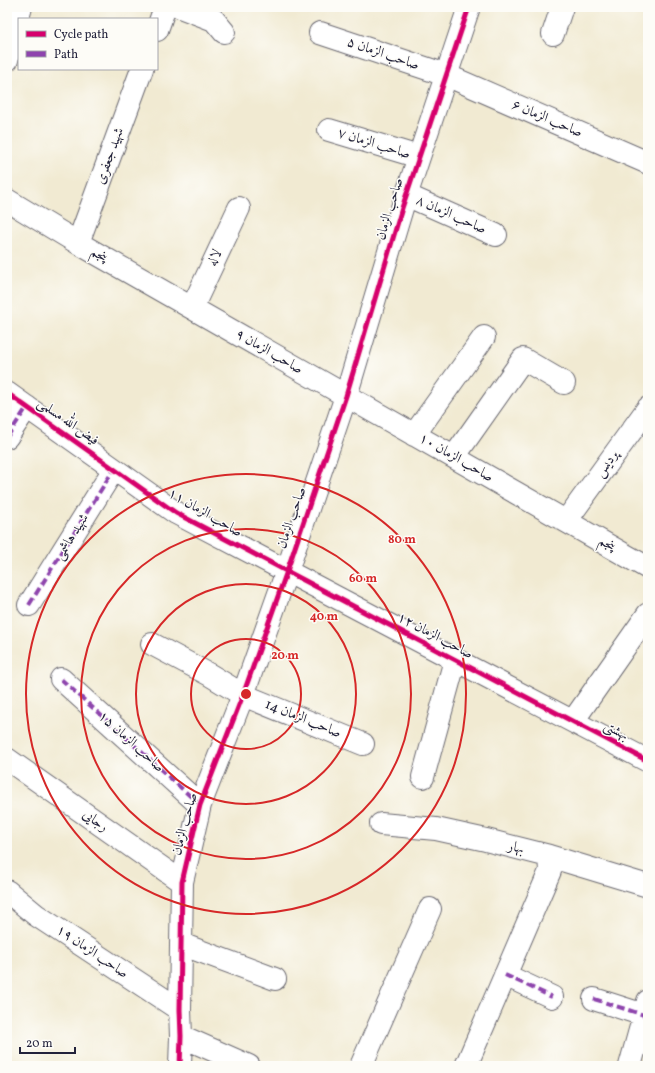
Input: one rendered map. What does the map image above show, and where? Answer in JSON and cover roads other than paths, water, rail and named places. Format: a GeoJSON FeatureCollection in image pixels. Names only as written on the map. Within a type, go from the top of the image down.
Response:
{"type":"FeatureCollection","features":[{"type":"Feature","properties":{"kind":"street"},"geometry":{"type":"LineString","coordinates":[[7,60],[20,7]]}},
{"type":"Feature","properties":{"kind":"street"},"geometry":{"type":"LineString","coordinates":[[158,27],[165,7]]}},
{"type":"Feature","properties":{"kind":"street"},"geometry":{"type":"LineString","coordinates":[[180,7],[214,20],[224,32]]}},
{"type":"Feature","properties":{"kind":"street","name":"صاحب الزمان"},"geometry":{"type":"LineString","coordinates":[[180,1066],[182,882],[200,805],[243,695],[287,571],[346,396],[406,196],[469,7]]}},
{"type":"Feature","properties":{"kind":"street"},"geometry":{"type":"LineString","coordinates":[[553,34],[562,7]]}},
{"type":"Feature","properties":{"kind":"street","name":"صاحب الزمان ۵"},"geometry":{"type":"LineString","coordinates":[[320,33],[446,75]]}},
{"type":"Feature","properties":{"kind":"street","name":"شهید جعفری"},"geometry":{"type":"LineString","coordinates":[[78,243],[142,70]]}},
{"type":"Feature","properties":{"kind":"street","name":"صاحب الزمان ۶"},"geometry":{"type":"LineString","coordinates":[[446,75],[648,163]]}},
{"type":"Feature","properties":{"kind":"street","name":"صاحب الزمان ۷"},"geometry":{"type":"LineString","coordinates":[[330,130],[419,157]]}},
{"type":"Feature","properties":{"kind":"street","name":"صاحب الزمان ۸"},"geometry":{"type":"LineString","coordinates":[[406,196],[496,235]]}},
{"type":"Feature","properties":{"kind":"street","name":"پنجم"},"geometry":{"type":"LineString","coordinates":[[7,200],[78,243],[192,308]]}},
{"type":"Feature","properties":{"kind":"street","name":"لاله"},"geometry":{"type":"LineString","coordinates":[[192,308],[238,208]]}},
{"type":"Feature","properties":{"kind":"street","name":"صاحب الزمان ۹"},"geometry":{"type":"LineString","coordinates":[[192,308],[346,396]]}},
{"type":"Feature","properties":{"kind":"street"},"geometry":{"type":"LineString","coordinates":[[414,435],[484,337]]}},
{"type":"Feature","properties":{"kind":"street"},"geometry":{"type":"LineString","coordinates":[[454,457],[523,359],[564,383]]}},
{"type":"Feature","properties":{"kind":"street","name":"فیض الله مسلمی"},"geometry":{"type":"LineString","coordinates":[[7,394],[114,469]]}},
{"type":"Feature","properties":{"kind":"street","name":"صاحب الزمان ۱۰"},"geometry":{"type":"LineString","coordinates":[[346,396],[566,521]]}},
{"type":"Feature","properties":{"kind":"street"},"geometry":{"type":"LineString","coordinates":[[7,437],[27,407]]}},
{"type":"Feature","properties":{"kind":"street","name":"پردیس"},"geometry":{"type":"LineString","coordinates":[[566,521],[648,408]]}},
{"type":"Feature","properties":{"kind":"street","name":"صاحب الزمان ۱۱"},"geometry":{"type":"LineString","coordinates":[[114,469],[176,513],[287,571]]}},
{"type":"Feature","properties":{"kind":"street","name":"شهید هاشمی"},"geometry":{"type":"LineString","coordinates":[[29,605],[114,469]]}},
{"type":"Feature","properties":{"kind":"street","name":"پنجم"},"geometry":{"type":"LineString","coordinates":[[566,521],[648,568]]}},
{"type":"Feature","properties":{"kind":"street","name":"صاحب الزمان ۱۲"},"geometry":{"type":"LineString","coordinates":[[287,571],[573,721]]}},
{"type":"Feature","properties":{"kind":"street"},"geometry":{"type":"LineString","coordinates":[[573,721],[648,614]]}},
{"type":"Feature","properties":{"kind":"street","name":"صاحب الزمان 14"},"geometry":{"type":"LineString","coordinates":[[152,644],[210,675],[243,695],[363,744]]}},
{"type":"Feature","properties":{"kind":"street"},"geometry":{"type":"LineString","coordinates":[[422,777],[456,660]]}},
{"type":"Feature","properties":{"kind":"street","name":"صاحب الزمان ۱۵"},"geometry":{"type":"LineString","coordinates":[[62,679],[200,805]]}},
{"type":"Feature","properties":{"kind":"street","name":"بهشتی"},"geometry":{"type":"LineString","coordinates":[[573,721],[648,761]]}},
{"type":"Feature","properties":{"kind":"street","name":"رجایی"},"geometry":{"type":"LineString","coordinates":[[10,769],[182,882]]}},
{"type":"Feature","properties":{"kind":"street","name":"بهار"},"geometry":{"type":"LineString","coordinates":[[381,824],[436,828],[549,856],[648,886]]}},
{"type":"Feature","properties":{"kind":"street"},"geometry":{"type":"LineString","coordinates":[[466,1066],[550,871],[549,856]]}},
{"type":"Feature","properties":{"kind":"street","name":"صاحب الزمان ۱۹"},"geometry":{"type":"LineString","coordinates":[[7,891],[36,915],[180,1010]]}},
{"type":"Feature","properties":{"kind":"street"},"geometry":{"type":"LineString","coordinates":[[361,1066],[430,909]]}},
{"type":"Feature","properties":{"kind":"street"},"geometry":{"type":"LineString","coordinates":[[181,944],[275,979]]}},
{"type":"Feature","properties":{"kind":"street"},"geometry":{"type":"LineString","coordinates":[[505,975],[552,997]]}},
{"type":"Feature","properties":{"kind":"street"},"geometry":{"type":"LineString","coordinates":[[594,999],[646,1008],[630,1066]]}},
{"type":"Feature","properties":{"kind":"street"},"geometry":{"type":"LineString","coordinates":[[181,1036],[249,1066]]}}]}
